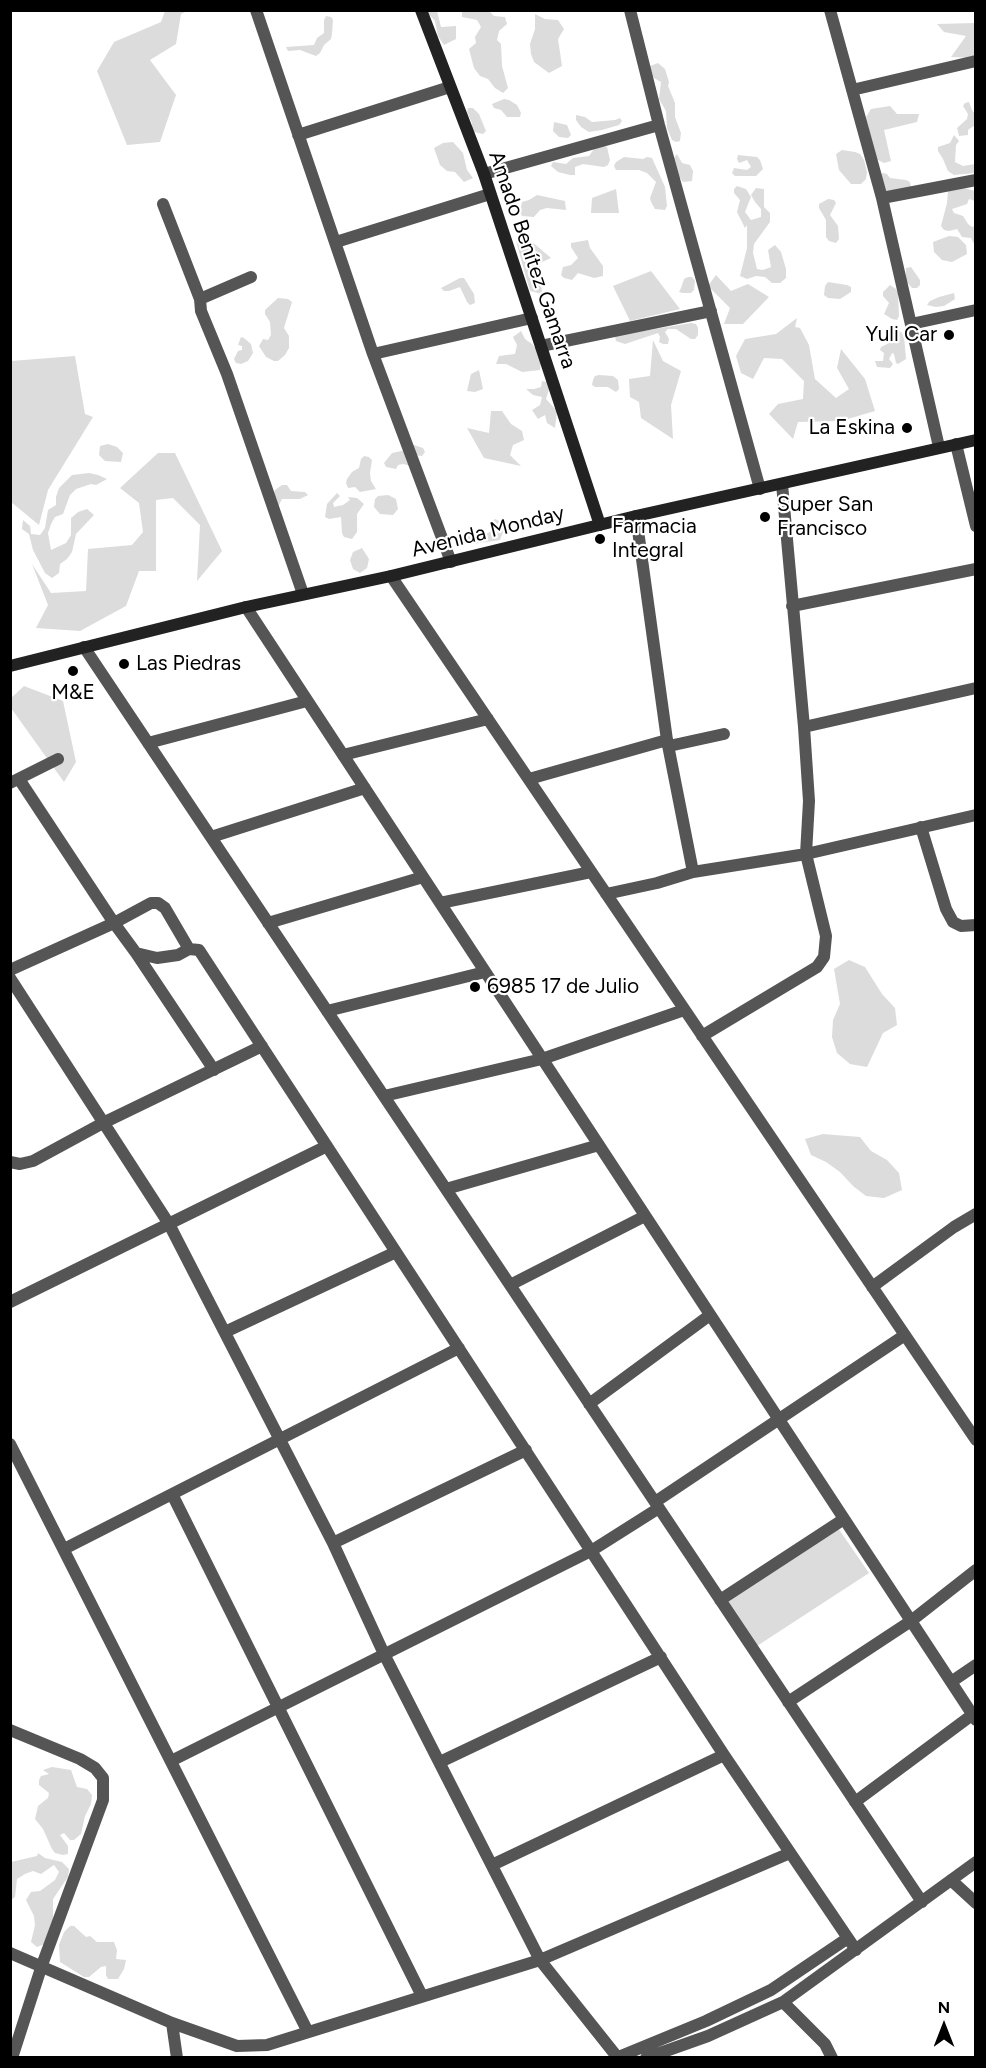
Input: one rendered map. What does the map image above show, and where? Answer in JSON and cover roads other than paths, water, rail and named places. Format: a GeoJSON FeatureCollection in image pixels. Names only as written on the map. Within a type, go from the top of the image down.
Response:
{"type":"FeatureCollection","features":[{"type":"Feature","properties":{"kind":"main road","name":"Amado Benítez Gamarra"},"geometry":{"type":"LineString","coordinates":[[421,10],[484,174],[600,525]]}},
{"type":"Feature","properties":{"kind":"main road","name":"Avenida Monday"},"geometry":{"type":"LineString","coordinates":[[10,666],[246,607],[391,576],[636,516],[975,440]]}},
{"type":"Feature","properties":{"kind":"street"},"geometry":{"type":"LineString","coordinates":[[256,10],[373,354],[451,562]]}},
{"type":"Feature","properties":{"kind":"street"},"geometry":{"type":"LineString","coordinates":[[630,10],[659,125],[760,489]]}},
{"type":"Feature","properties":{"kind":"street"},"geometry":{"type":"LineString","coordinates":[[830,10],[882,198],[939,447]]}},
{"type":"Feature","properties":{"kind":"street"},"geometry":{"type":"LineString","coordinates":[[852,90],[975,61]]}},
{"type":"Feature","properties":{"kind":"street"},"geometry":{"type":"LineString","coordinates":[[298,135],[450,87]]}},
{"type":"Feature","properties":{"kind":"street"},"geometry":{"type":"LineString","coordinates":[[484,174],[659,125]]}},
{"type":"Feature","properties":{"kind":"street"},"geometry":{"type":"LineString","coordinates":[[882,198],[975,180]]}},
{"type":"Feature","properties":{"kind":"street"},"geometry":{"type":"LineString","coordinates":[[336,242],[490,194]]}},
{"type":"Feature","properties":{"kind":"street"},"geometry":{"type":"LineString","coordinates":[[163,204],[200,299],[201,311],[227,374],[303,594]]}},
{"type":"Feature","properties":{"kind":"street"},"geometry":{"type":"LineString","coordinates":[[200,299],[251,278]]}},
{"type":"Feature","properties":{"kind":"street"},"geometry":{"type":"LineString","coordinates":[[911,324],[975,310]]}},
{"type":"Feature","properties":{"kind":"street"},"geometry":{"type":"LineString","coordinates":[[541,346],[711,311]]}},
{"type":"Feature","properties":{"kind":"street"},"geometry":{"type":"LineString","coordinates":[[373,354],[532,318]]}},
{"type":"Feature","properties":{"kind":"street"},"geometry":{"type":"LineString","coordinates":[[956,444],[975,526]]}},
{"type":"Feature","properties":{"kind":"street"},"geometry":{"type":"LineString","coordinates":[[702,1036],[817,968],[824,957],[826,936],[806,854],[809,801],[782,484]]}},
{"type":"Feature","properties":{"kind":"street"},"geometry":{"type":"LineString","coordinates":[[636,516],[668,743],[693,872]]}},
{"type":"Feature","properties":{"kind":"street"},"geometry":{"type":"LineString","coordinates":[[792,606],[975,569]]}},
{"type":"Feature","properties":{"kind":"street"},"geometry":{"type":"LineString","coordinates":[[391,576],[975,1440]]}},
{"type":"Feature","properties":{"kind":"street"},"geometry":{"type":"LineString","coordinates":[[246,607],[974,1717],[855,1802]]}},
{"type":"Feature","properties":{"kind":"street"},"geometry":{"type":"LineString","coordinates":[[84,648],[922,1902]]}},
{"type":"Feature","properties":{"kind":"street"},"geometry":{"type":"LineString","coordinates":[[804,727],[975,688]]}},
{"type":"Feature","properties":{"kind":"street"},"geometry":{"type":"LineString","coordinates":[[148,743],[307,701]]}},
{"type":"Feature","properties":{"kind":"street"},"geometry":{"type":"LineString","coordinates":[[343,755],[488,719]]}},
{"type":"Feature","properties":{"kind":"street"},"geometry":{"type":"LineString","coordinates":[[528,780],[668,743],[724,734]]}},
{"type":"Feature","properties":{"kind":"street"},"geometry":{"type":"LineString","coordinates":[[58,759],[15,781],[136,953],[214,1070]]}},
{"type":"Feature","properties":{"kind":"street"},"geometry":{"type":"LineString","coordinates":[[211,837],[365,788]]}},
{"type":"Feature","properties":{"kind":"street"},"geometry":{"type":"LineString","coordinates":[[606,894],[657,883],[693,872],[806,854],[975,814]]}},
{"type":"Feature","properties":{"kind":"street"},"geometry":{"type":"LineString","coordinates":[[921,826],[952,922],[961,926],[975,924]]}},
{"type":"Feature","properties":{"kind":"street"},"geometry":{"type":"LineString","coordinates":[[440,903],[591,872]]}},
{"type":"Feature","properties":{"kind":"street"},"geometry":{"type":"LineString","coordinates":[[268,923],[423,877]]}},
{"type":"Feature","properties":{"kind":"street"},"geometry":{"type":"LineString","coordinates":[[10,970],[114,923],[151,903],[158,903],[165,908],[189,949]]}},
{"type":"Feature","properties":{"kind":"street"},"geometry":{"type":"LineString","coordinates":[[136,953],[166,958],[189,949],[199,950],[724,1755],[856,1950]]}},
{"type":"Feature","properties":{"kind":"street"},"geometry":{"type":"LineString","coordinates":[[327,1011],[485,972]]}},
{"type":"Feature","properties":{"kind":"street"},"geometry":{"type":"LineString","coordinates":[[10,978],[169,1224],[333,1543],[384,1654],[540,1960],[617,2057],[705,2021],[771,1990],[848,1938]]}},
{"type":"Feature","properties":{"kind":"street"},"geometry":{"type":"LineString","coordinates":[[384,1096],[542,1059],[684,1010]]}},
{"type":"Feature","properties":{"kind":"street"},"geometry":{"type":"LineString","coordinates":[[10,1162],[20,1164],[33,1161],[103,1123],[262,1046]]}},
{"type":"Feature","properties":{"kind":"street"},"geometry":{"type":"LineString","coordinates":[[446,1189],[599,1145]]}},
{"type":"Feature","properties":{"kind":"street"},"geometry":{"type":"LineString","coordinates":[[10,1302],[327,1146]]}},
{"type":"Feature","properties":{"kind":"street"},"geometry":{"type":"LineString","coordinates":[[872,1287],[975,1214]]}},
{"type":"Feature","properties":{"kind":"street"},"geometry":{"type":"LineString","coordinates":[[510,1285],[645,1216]]}},
{"type":"Feature","properties":{"kind":"street"},"geometry":{"type":"LineString","coordinates":[[225,1332],[396,1252]]}},
{"type":"Feature","properties":{"kind":"street"},"geometry":{"type":"LineString","coordinates":[[589,1404],[710,1315]]}},
{"type":"Feature","properties":{"kind":"street"},"geometry":{"type":"LineString","coordinates":[[171,1761],[591,1551],[778,1418],[905,1335]]}},
{"type":"Feature","properties":{"kind":"street"},"geometry":{"type":"LineString","coordinates":[[63,1549],[459,1348]]}},
{"type":"Feature","properties":{"kind":"street"},"geometry":{"type":"LineString","coordinates":[[10,1444],[308,2032]]}},
{"type":"Feature","properties":{"kind":"street"},"geometry":{"type":"LineString","coordinates":[[333,1543],[526,1450]]}},
{"type":"Feature","properties":{"kind":"street"},"geometry":{"type":"LineString","coordinates":[[172,1494],[422,1995]]}},
{"type":"Feature","properties":{"kind":"street"},"geometry":{"type":"LineString","coordinates":[[720,1600],[844,1519]]}},
{"type":"Feature","properties":{"kind":"street"},"geometry":{"type":"LineString","coordinates":[[788,1702],[911,1621],[975,1570]]}},
{"type":"Feature","properties":{"kind":"street"},"geometry":{"type":"LineString","coordinates":[[440,1762],[661,1657]]}},
{"type":"Feature","properties":{"kind":"street"},"geometry":{"type":"LineString","coordinates":[[951,1682],[975,1665]]}},
{"type":"Feature","properties":{"kind":"street"},"geometry":{"type":"LineString","coordinates":[[10,1730],[80,1759],[95,1768],[103,1778],[103,1800],[42,1965],[12,2058]]}},
{"type":"Feature","properties":{"kind":"street"},"geometry":{"type":"LineString","coordinates":[[492,1865],[724,1755]]}},
{"type":"Feature","properties":{"kind":"street"},"geometry":{"type":"LineString","coordinates":[[10,1953],[172,2023],[237,2046],[267,2045],[540,1960],[790,1852]]}},
{"type":"Feature","properties":{"kind":"street"},"geometry":{"type":"LineString","coordinates":[[646,2058],[708,2036],[783,2002],[975,1862]]}},
{"type":"Feature","properties":{"kind":"street"},"geometry":{"type":"LineString","coordinates":[[951,1880],[975,1903]]}},
{"type":"Feature","properties":{"kind":"street"},"geometry":{"type":"LineString","coordinates":[[783,2002],[825,2044],[832,2058]]}},
{"type":"Feature","properties":{"kind":"street"},"geometry":{"type":"LineString","coordinates":[[172,2023],[177,2058]]}},
{"type":"Feature","properties":{"kind":"place","name":"Yuli Car"},"geometry":{"type":"Point","coordinates":[949,335]}},
{"type":"Feature","properties":{"kind":"place","name":"La Eskina"},"geometry":{"type":"Point","coordinates":[907,428]}},
{"type":"Feature","properties":{"kind":"place","name":"Super San Francisco"},"geometry":{"type":"Point","coordinates":[765,517]}},
{"type":"Feature","properties":{"kind":"place","name":"Farmacia Integral"},"geometry":{"type":"Point","coordinates":[600,539]}},
{"type":"Feature","properties":{"kind":"place","name":"Las Piedras"},"geometry":{"type":"Point","coordinates":[124,664]}},
{"type":"Feature","properties":{"kind":"place","name":"M&E"},"geometry":{"type":"Point","coordinates":[73,671]}},
{"type":"Feature","properties":{"kind":"place","name":"6985 17 de Julio"},"geometry":{"type":"Point","coordinates":[475,987]}}]}
